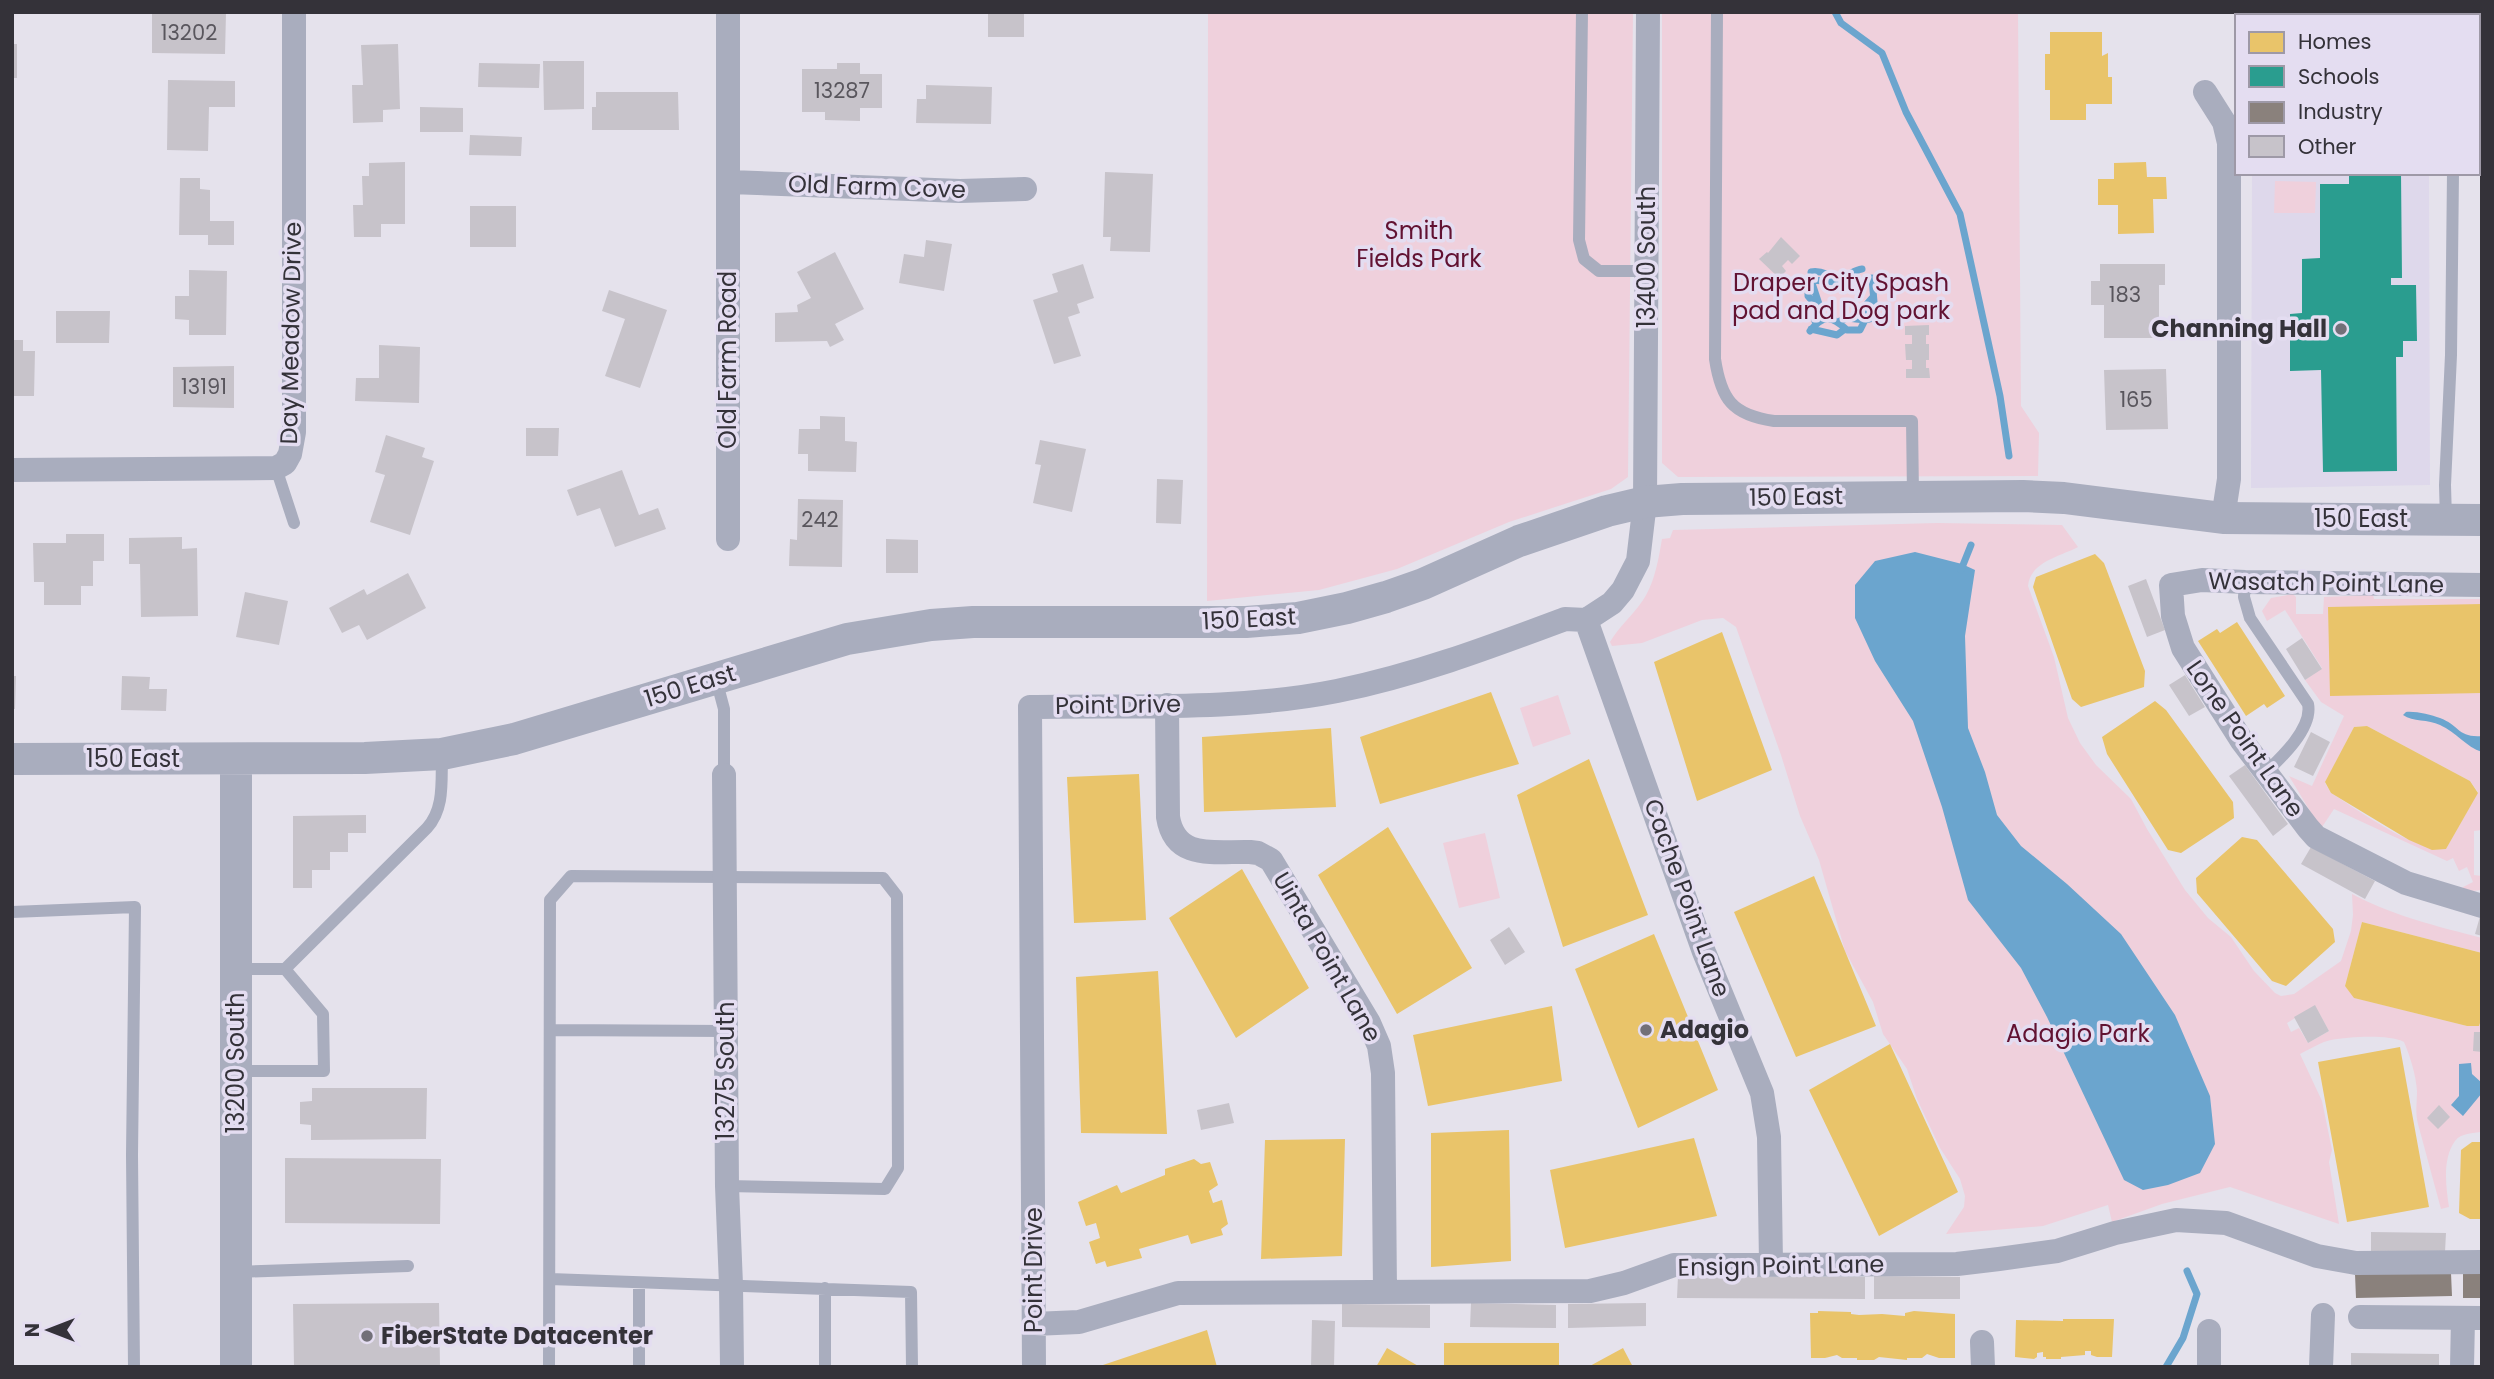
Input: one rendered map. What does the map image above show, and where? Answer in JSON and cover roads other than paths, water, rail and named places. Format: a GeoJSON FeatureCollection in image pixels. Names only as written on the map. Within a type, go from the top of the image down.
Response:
{"type":"FeatureCollection","features":[{"type":"Feature","properties":{"kind":"street","name":"Day Meadow Drive"},"geometry":{"type":"LineString","coordinates":[[12,470],[276,468],[285,463],[290,454],[294,432],[294,12]]}},
{"type":"Feature","properties":{"kind":"street"},"geometry":{"type":"LineString","coordinates":[[728,12],[730,182]]}},
{"type":"Feature","properties":{"kind":"street","name":"13400 South"},"geometry":{"type":"LineString","coordinates":[[1645,502],[1648,12]]}},
{"type":"Feature","properties":{"kind":"street"},"geometry":{"type":"LineString","coordinates":[[2205,92],[2224,122],[2229,143],[2228,479],[2223,518]]}},
{"type":"Feature","properties":{"kind":"street","name":"Old Farm Cove"},"geometry":{"type":"LineString","coordinates":[[730,182],[960,191],[1025,189]]}},
{"type":"Feature","properties":{"kind":"street","name":"Old Farm Road"},"geometry":{"type":"LineString","coordinates":[[728,539],[727,211],[730,182]]}},
{"type":"Feature","properties":{"kind":"street","name":"150 East"},"geometry":{"type":"LineString","coordinates":[[12,759],[365,758],[442,754],[514,739],[847,639],[931,625],[973,622],[1246,622],[1310,615],[1387,597],[1558,526],[1645,502],[1694,498],[1913,495],[2064,498],[2223,518],[2482,520]]}},
{"type":"Feature","properties":{"kind":"street","name":"Point Drive"},"geometry":{"type":"LineString","coordinates":[[1034,1367],[1030,707],[1282,700],[1335,692],[1399,678],[1565,619],[1586,620],[1612,603],[1632,576],[1642,545],[1645,502]]}},
{"type":"Feature","properties":{"kind":"street","name":"Wasatch Point Lane"},"geometry":{"type":"LineString","coordinates":[[2171,584],[2202,580],[2482,585]]}},
{"type":"Feature","properties":{"kind":"street","name":"Lone Point Lane"},"geometry":{"type":"LineString","coordinates":[[2171,584],[2173,616],[2183,648],[2265,773],[2316,837],[2406,883],[2482,906]]}},
{"type":"Feature","properties":{"kind":"street","name":"Cache Point Lane"},"geometry":{"type":"LineString","coordinates":[[1586,620],[1704,952],[1762,1093],[1769,1137],[1771,1263]]}},
{"type":"Feature","properties":{"kind":"street","name":"Uinta Point Lane"},"geometry":{"type":"LineString","coordinates":[[1167,705],[1168,817],[1173,834],[1185,847],[1194,851],[1250,852],[1271,860],[1369,1023],[1379,1046],[1383,1073],[1385,1292]]}},
{"type":"Feature","properties":{"kind":"street","name":"13200 South"},"geometry":{"type":"LineString","coordinates":[[236,759],[236,1367]]}},
{"type":"Feature","properties":{"kind":"street","name":"13275 South"},"geometry":{"type":"LineString","coordinates":[[724,775],[727,1186],[732,1285],[732,1367]]}},
{"type":"Feature","properties":{"kind":"street","name":"Ensign Point Lane"},"geometry":{"type":"LineString","coordinates":[[1034,1324],[1079,1322],[1178,1293],[1590,1291],[1624,1283],[1674,1265],[1957,1264],[2057,1251],[2160,1222],[2193,1220],[2226,1223],[2317,1256],[2356,1263],[2482,1262]]}},
{"type":"Feature","properties":{"kind":"street"},"geometry":{"type":"LineString","coordinates":[[2321,1367],[2323,1315]]}},
{"type":"Feature","properties":{"kind":"street"},"geometry":{"type":"LineString","coordinates":[[2360,1317],[2473,1318],[2462,1367]]}},
{"type":"Feature","properties":{"kind":"street"},"geometry":{"type":"LineString","coordinates":[[2208,1367],[2209,1331]]}},
{"type":"Feature","properties":{"kind":"lane"},"geometry":{"type":"LineString","coordinates":[[1582,12],[1579,240],[1584,259],[1600,271],[1647,271]]}},
{"type":"Feature","properties":{"kind":"lane"},"geometry":{"type":"LineString","coordinates":[[1717,12],[1716,359],[1719,381],[1726,398],[1739,411],[1756,418],[1774,421],[1912,421],[1913,495]]}},
{"type":"Feature","properties":{"kind":"lane"},"geometry":{"type":"LineString","coordinates":[[2446,519],[2453,175]]}},
{"type":"Feature","properties":{"kind":"lane"},"geometry":{"type":"LineString","coordinates":[[276,468],[295,523]]}},
{"type":"Feature","properties":{"kind":"lane"},"geometry":{"type":"LineString","coordinates":[[2245,582],[2244,597],[2250,618],[2308,704],[2309,710],[2305,725],[2286,754],[2265,773]]}},
{"type":"Feature","properties":{"kind":"lane"},"geometry":{"type":"LineString","coordinates":[[716,679],[724,709],[724,775]]}},
{"type":"Feature","properties":{"kind":"lane"},"geometry":{"type":"LineString","coordinates":[[236,969],[285,969],[435,819],[439,806],[442,754]]}},
{"type":"Feature","properties":{"kind":"lane"},"geometry":{"type":"LineString","coordinates":[[550,1367],[550,900],[571,876],[883,878],[897,896],[898,1168],[885,1189],[727,1186]]}},
{"type":"Feature","properties":{"kind":"lane"},"geometry":{"type":"LineString","coordinates":[[12,912],[135,907],[132,1155],[134,1367]]}},
{"type":"Feature","properties":{"kind":"lane"},"geometry":{"type":"LineString","coordinates":[[236,1071],[324,1071],[323,1014],[285,969]]}},
{"type":"Feature","properties":{"kind":"lane"},"geometry":{"type":"LineString","coordinates":[[550,1030],[726,1031]]}},
{"type":"Feature","properties":{"kind":"lane"},"geometry":{"type":"LineString","coordinates":[[236,1272],[408,1266]]}},
{"type":"Feature","properties":{"kind":"lane"},"geometry":{"type":"LineString","coordinates":[[550,1279],[911,1292],[912,1367]]}},
{"type":"Feature","properties":{"kind":"lane"},"geometry":{"type":"LineString","coordinates":[[639,1283],[639,1367]]}},
{"type":"Feature","properties":{"kind":"lane"},"geometry":{"type":"LineString","coordinates":[[825,1289],[825,1367]]}},
{"type":"Feature","properties":{"kind":"water"},"geometry":{"type":"Polygon","coordinates":[[[1915,552],[1975,570],[1965,636],[1968,728],[1985,772],[1997,815],[2021,846],[2121,934],[2175,1015],[2210,1096],[2215,1144],[2200,1173],[2168,1185],[2143,1190],[2124,1180],[2021,968],[1968,900],[1942,807],[1913,721],[1875,661],[1855,618],[1855,585],[1875,561],[1915,552]]]}},
{"type":"Feature","properties":{"kind":"water"},"geometry":{"type":"Polygon","coordinates":[[[2406,712],[2436,717],[2463,733],[2482,736],[2482,752],[2446,728],[2407,717],[2403,715],[2406,712]]]}},
{"type":"Feature","properties":{"kind":"water"},"geometry":{"type":"Polygon","coordinates":[[[2471,1063],[2472,1074],[2482,1083],[2482,1093],[2463,1116],[2451,1105],[2459,1096],[2459,1064],[2471,1063]]]}},
{"type":"Feature","properties":{"kind":"waterway"},"geometry":{"type":"LineString","coordinates":[[1835,12],[1841,23],[1882,53],[1906,112],[1960,214],[2000,396],[2009,456]]}},
{"type":"Feature","properties":{"kind":"waterway"},"geometry":{"type":"LineString","coordinates":[[1815,321],[1819,309],[1808,296],[1812,283],[1811,272],[1840,277],[1862,269]]}},
{"type":"Feature","properties":{"kind":"waterway"},"geometry":{"type":"LineString","coordinates":[[1812,280],[1835,282],[1842,277]]}},
{"type":"Feature","properties":{"kind":"waterway"},"geometry":{"type":"LineString","coordinates":[[1810,331],[1828,318],[1847,330],[1860,330],[1865,320],[1873,318],[1875,314],[1872,278]]}},
{"type":"Feature","properties":{"kind":"waterway"},"geometry":{"type":"LineString","coordinates":[[1812,283],[1819,304]]}},
{"type":"Feature","properties":{"kind":"waterway"},"geometry":{"type":"LineString","coordinates":[[1868,319],[1866,305],[1873,297]]}},
{"type":"Feature","properties":{"kind":"waterway"},"geometry":{"type":"LineString","coordinates":[[1840,321],[1847,318],[1865,320]]}},
{"type":"Feature","properties":{"kind":"waterway"},"geometry":{"type":"LineString","coordinates":[[1811,329],[1837,335],[1845,329]]}},
{"type":"Feature","properties":{"kind":"waterway"},"geometry":{"type":"LineString","coordinates":[[1961,570],[1971,545]]}},
{"type":"Feature","properties":{"kind":"waterway"},"geometry":{"type":"LineString","coordinates":[[2166,1367],[2183,1338],[2197,1294],[2187,1271]]}},
{"type":"Feature","properties":{"kind":"place","name":"Channing Hall"},"geometry":{"type":"Point","coordinates":[2341,329]}},
{"type":"Feature","properties":{"kind":"place","name":"Adagio"},"geometry":{"type":"Point","coordinates":[1646,1030]}},
{"type":"Feature","properties":{"kind":"place","name":"FiberState Datacenter"},"geometry":{"type":"Point","coordinates":[367,1336]}},
{"type":"Feature","properties":{"kind":"park label","name":"Smith Fields Park"},"geometry":{"type":"Point","coordinates":[1419,245]}},
{"type":"Feature","properties":{"kind":"park label","name":"Draper City Spash pad and Dog park"},"geometry":{"type":"Point","coordinates":[1841,297]}},
{"type":"Feature","properties":{"kind":"park label","name":"Adagio Park"},"geometry":{"type":"Point","coordinates":[2078,1034]}}]}
